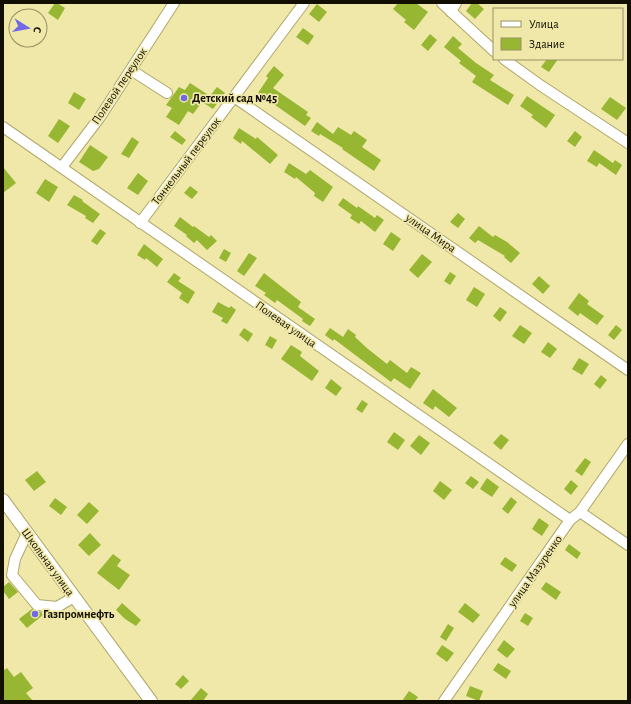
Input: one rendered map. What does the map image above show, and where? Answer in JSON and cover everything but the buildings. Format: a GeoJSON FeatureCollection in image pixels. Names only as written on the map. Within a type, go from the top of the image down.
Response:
{"type":"FeatureCollection","features":[{"type":"Feature","properties":{"kind":"main road","name":"Школьная улица"},"geometry":{"type":"LineString","coordinates":[[3,500],[151,701]]}},
{"type":"Feature","properties":{"kind":"street","name":"Полевой переулок"},"geometry":{"type":"LineString","coordinates":[[62,167],[100,117],[174,3]]}},
{"type":"Feature","properties":{"kind":"street","name":"Тоннельный переулок"},"geometry":{"type":"LineString","coordinates":[[140,223],[304,3]]}},
{"type":"Feature","properties":{"kind":"street"},"geometry":{"type":"LineString","coordinates":[[442,3],[453,7],[493,50]]}},
{"type":"Feature","properties":{"kind":"street"},"geometry":{"type":"LineString","coordinates":[[505,60],[540,85],[628,143]]}},
{"type":"Feature","properties":{"kind":"street"},"geometry":{"type":"LineString","coordinates":[[131,70],[167,93]]}},
{"type":"Feature","properties":{"kind":"street","name":"улица Мира"},"geometry":{"type":"LineString","coordinates":[[234,96],[628,370]]}},
{"type":"Feature","properties":{"kind":"street","name":"Полевая улица"},"geometry":{"type":"LineString","coordinates":[[3,127],[570,520]]}},
{"type":"Feature","properties":{"kind":"street","name":"улица Мазуренко"},"geometry":{"type":"LineString","coordinates":[[444,701],[570,520],[580,512],[628,444]]}},
{"type":"Feature","properties":{"kind":"street"},"geometry":{"type":"LineString","coordinates":[[580,512],[628,545]]}},
{"type":"Feature","properties":{"kind":"street"},"geometry":{"type":"LineString","coordinates":[[27,533],[15,559],[12,575],[37,605],[57,608],[74,597]]}},
{"type":"Feature","properties":{"kind":"place","name":"Детский сад №45"},"geometry":{"type":"Point","coordinates":[184,98]}},
{"type":"Feature","properties":{"kind":"place","name":"Газпромнефть"},"geometry":{"type":"Point","coordinates":[35,614]}}]}
